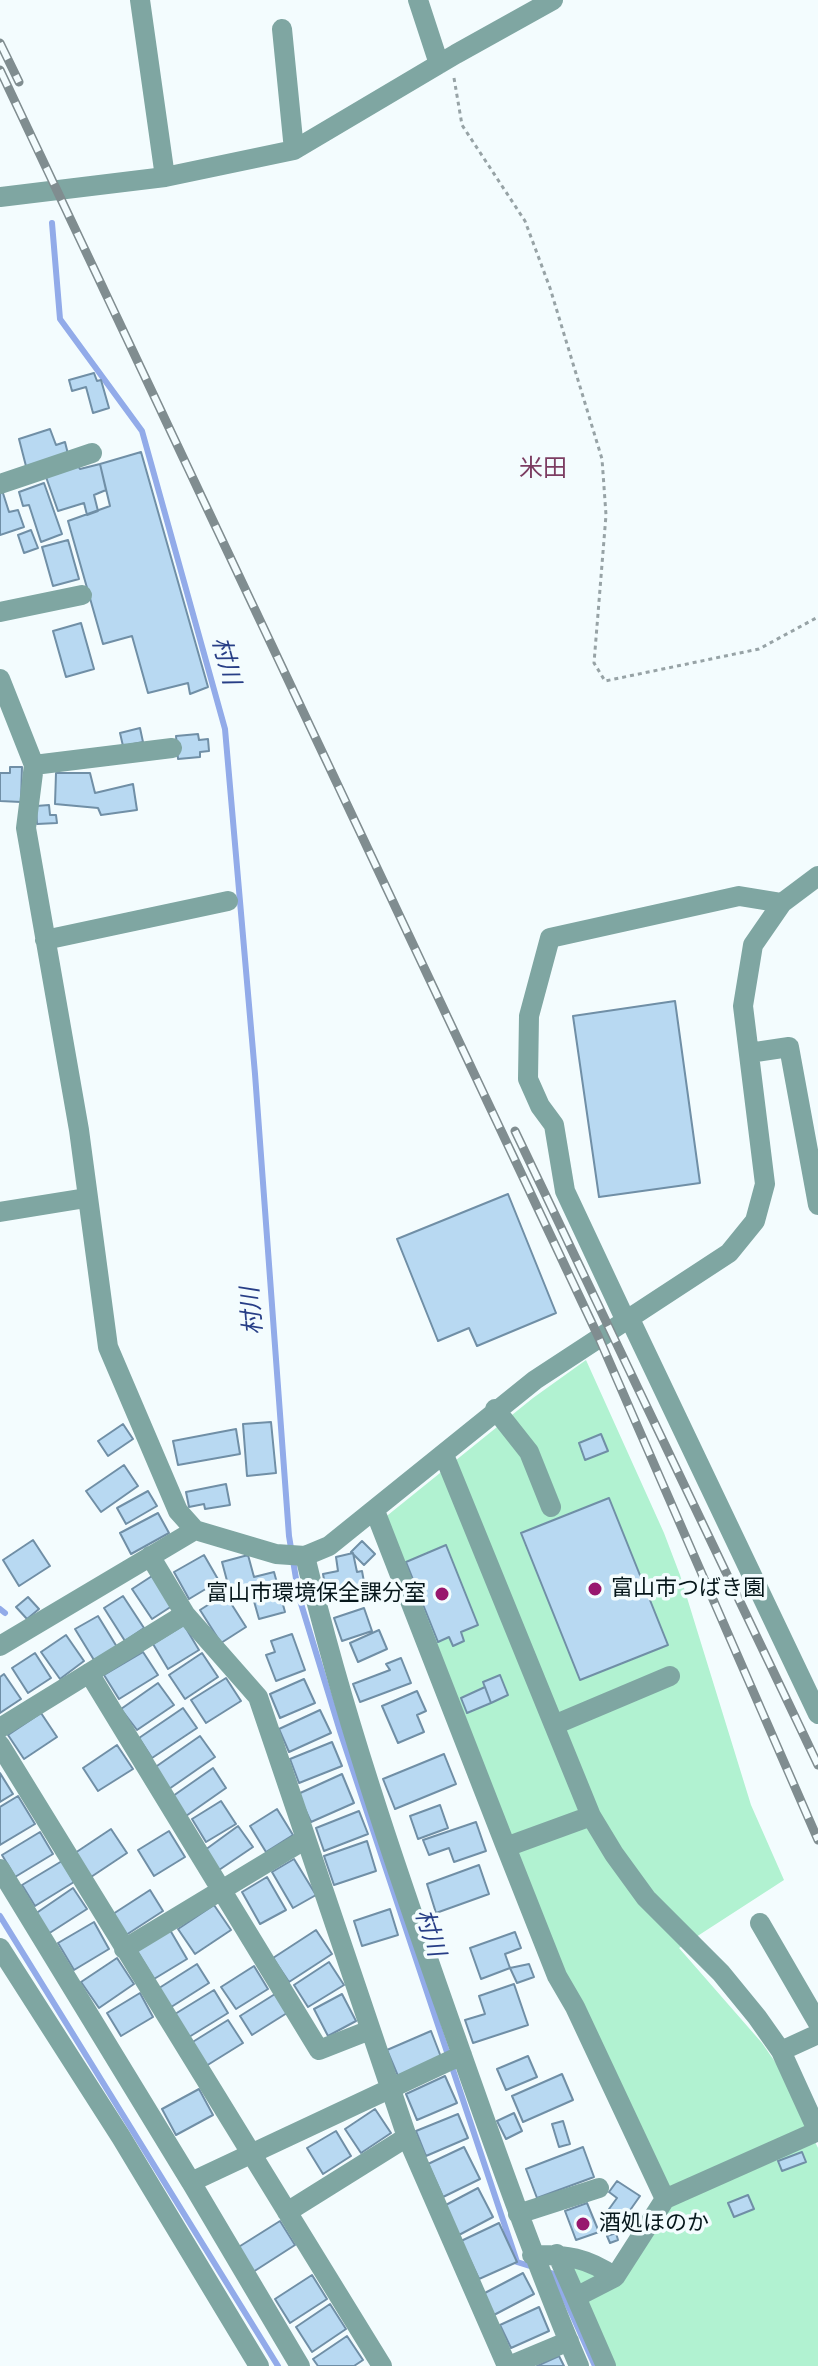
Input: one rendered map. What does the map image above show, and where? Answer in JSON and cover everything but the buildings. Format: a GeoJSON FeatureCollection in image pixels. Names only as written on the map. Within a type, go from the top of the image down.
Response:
{"type":"FeatureCollection","features":[{"type":"Feature","properties":{"kind":"street"},"geometry":{"type":"LineString","coordinates":[[140,0],[165,177]]}},
{"type":"Feature","properties":{"kind":"street"},"geometry":{"type":"LineString","coordinates":[[418,0],[448,59]]}},
{"type":"Feature","properties":{"kind":"street"},"geometry":{"type":"LineString","coordinates":[[0,197],[165,177],[294,150],[553,0]]}},
{"type":"Feature","properties":{"kind":"street"},"geometry":{"type":"LineString","coordinates":[[282,29],[294,150]]}},
{"type":"Feature","properties":{"kind":"street"},"geometry":{"type":"LineString","coordinates":[[0,484],[92,453]]}},
{"type":"Feature","properties":{"kind":"street"},"geometry":{"type":"LineString","coordinates":[[0,612],[82,595]]}},
{"type":"Feature","properties":{"kind":"street"},"geometry":{"type":"LineString","coordinates":[[0,679],[34,765],[26,828],[79,1130],[108,1347],[178,1511],[195,1530],[279,1554],[305,1556],[329,1546],[444,1455],[495,1409],[611,1332],[627,1318],[729,1253],[755,1221],[765,1184],[743,1006],[753,945],[782,903],[818,876]]}},
{"type":"Feature","properties":{"kind":"street"},"geometry":{"type":"LineString","coordinates":[[34,765],[172,748]]}},
{"type":"Feature","properties":{"kind":"street"},"geometry":{"type":"LineString","coordinates":[[782,903],[739,896],[550,938],[529,1016],[528,1079],[540,1106],[554,1125],[565,1191],[818,1714]]}},
{"type":"Feature","properties":{"kind":"street"},"geometry":{"type":"LineString","coordinates":[[45,940],[228,901]]}},
{"type":"Feature","properties":{"kind":"street"},"geometry":{"type":"LineString","coordinates":[[749,1053],[789,1047],[818,1205]]}},
{"type":"Feature","properties":{"kind":"street"},"geometry":{"type":"LineString","coordinates":[[0,1212],[86,1198]]}},
{"type":"Feature","properties":{"kind":"street"},"geometry":{"type":"LineString","coordinates":[[495,1409],[529,1452],[551,1507]]}},
{"type":"Feature","properties":{"kind":"street"},"geometry":{"type":"LineString","coordinates":[[444,1455],[591,1816],[646,1898],[721,1973],[781,2051],[818,2131],[665,2199],[615,2277],[576,2297]]}},
{"type":"Feature","properties":{"kind":"street"},"geometry":{"type":"LineString","coordinates":[[375,1511],[557,1976],[575,2007],[665,2199]]}},
{"type":"Feature","properties":{"kind":"street"},"geometry":{"type":"LineString","coordinates":[[0,1646],[195,1530]]}},
{"type":"Feature","properties":{"kind":"street"},"geometry":{"type":"LineString","coordinates":[[150,1556],[185,1614],[258,1697],[407,2137],[508,2366],[569,2341]]}},
{"type":"Feature","properties":{"kind":"street"},"geometry":{"type":"LineString","coordinates":[[305,1556],[326,1643],[418,1932],[532,2255],[579,2366]]}},
{"type":"Feature","properties":{"kind":"street"},"geometry":{"type":"LineString","coordinates":[[0,1728],[185,1614]]}},
{"type":"Feature","properties":{"kind":"street"},"geometry":{"type":"LineString","coordinates":[[89,1673],[319,2050],[370,2030]]}},
{"type":"Feature","properties":{"kind":"street"},"geometry":{"type":"LineString","coordinates":[[554,1725],[670,1676]]}},
{"type":"Feature","properties":{"kind":"street"},"geometry":{"type":"LineString","coordinates":[[0,1745],[382,2366]]}},
{"type":"Feature","properties":{"kind":"street"},"geometry":{"type":"LineString","coordinates":[[506,1847],[591,1816]]}},
{"type":"Feature","properties":{"kind":"street"},"geometry":{"type":"LineString","coordinates":[[124,1949],[306,1839]]}},
{"type":"Feature","properties":{"kind":"street"},"geometry":{"type":"LineString","coordinates":[[0,1869],[300,2366]]}},
{"type":"Feature","properties":{"kind":"street"},"geometry":{"type":"LineString","coordinates":[[760,1923],[818,2023]]}},
{"type":"Feature","properties":{"kind":"street"},"geometry":{"type":"LineString","coordinates":[[0,1948],[121,2137],[259,2366]]}},
{"type":"Feature","properties":{"kind":"street"},"geometry":{"type":"LineString","coordinates":[[781,2051],[818,2034]]}},
{"type":"Feature","properties":{"kind":"street"},"geometry":{"type":"LineString","coordinates":[[191,2182],[462,2055]]}},
{"type":"Feature","properties":{"kind":"street"},"geometry":{"type":"LineString","coordinates":[[287,2212],[407,2137]]}},
{"type":"Feature","properties":{"kind":"street"},"geometry":{"type":"LineString","coordinates":[[518,2214],[599,2188]]}},
{"type":"Feature","properties":{"kind":"street"},"geometry":{"type":"LineString","coordinates":[[557,2254],[606,2366]]}},
{"type":"Feature","properties":{"kind":"street"},"geometry":{"type":"LineString","coordinates":[[532,2255],[576,2257],[598,2265],[615,2277]]}},
{"type":"Feature","properties":{"kind":"path"},"geometry":{"type":"LineString","coordinates":[[448,59],[462,125],[525,221],[550,288],[602,459],[606,515],[594,663],[605,681],[759,649],[818,617]]}},
{"type":"Feature","properties":{"kind":"green space"},"geometry":{"type":"Polygon","coordinates":[[[586,1360],[680,1575],[751,1805],[784,1880],[679,1948],[762,2043],[780,2069],[818,2148],[818,2366],[611,2366],[566,2262],[609,2276],[675,2199],[561,1969],[383,1519],[533,1398],[586,1360]]]}},
{"type":"Feature","properties":{"kind":"waterway","name":"村川"},"geometry":{"type":"LineString","coordinates":[[52,223],[60,319],[142,431],[225,729],[255,1074],[289,1536],[299,1597],[340,1731],[517,2262],[533,2267]]}},
{"type":"Feature","properties":{"kind":"waterway"},"geometry":{"type":"LineString","coordinates":[[0,1609],[5,1613]]}},
{"type":"Feature","properties":{"kind":"waterway"},"geometry":{"type":"LineString","coordinates":[[0,1916],[278,2366]]}},
{"type":"Feature","properties":{"kind":"waterway","name":"村川"},"geometry":{"type":"LineString","coordinates":[[548,2272],[554,2274],[595,2366]]}},
{"type":"Feature","properties":{"kind":"railway"},"geometry":{"type":"LineString","coordinates":[[0,43],[19,82]]}},
{"type":"Feature","properties":{"kind":"railway"},"geometry":{"type":"LineString","coordinates":[[0,70],[599,1338],[818,1840]]}},
{"type":"Feature","properties":{"kind":"railway"},"geometry":{"type":"LineString","coordinates":[[515,1131],[818,1765]]}},
{"type":"Feature","properties":{"kind":"place","name":"富山市つばき園"},"geometry":{"type":"Point","coordinates":[595,1589]}},
{"type":"Feature","properties":{"kind":"place","name":"富山市環境保全課分室"},"geometry":{"type":"Point","coordinates":[442,1594]}},
{"type":"Feature","properties":{"kind":"place","name":"酒処ほのか"},"geometry":{"type":"Point","coordinates":[583,2224]}},
{"type":"Feature","properties":{"kind":"district","name":"米田"},"geometry":{"type":"Point","coordinates":[543,469]}}]}
